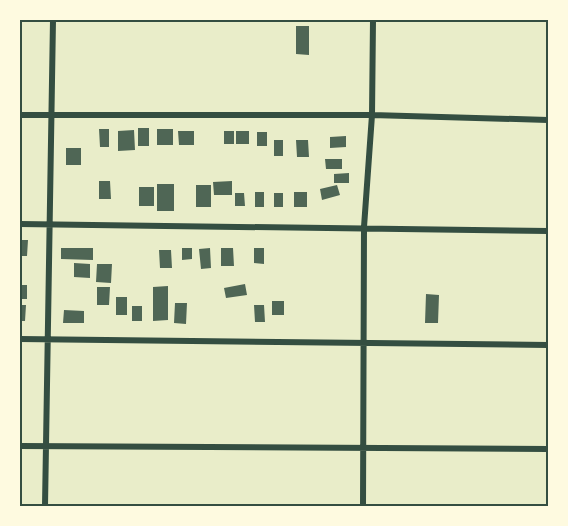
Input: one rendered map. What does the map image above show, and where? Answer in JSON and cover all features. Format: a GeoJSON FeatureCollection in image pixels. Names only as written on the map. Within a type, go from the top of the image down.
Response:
{"type":"FeatureCollection","features":[{"type":"Feature","properties":{"kind":"street"},"geometry":{"type":"LineString","coordinates":[[45,507],[53,20]]}},
{"type":"Feature","properties":{"kind":"street"},"geometry":{"type":"LineString","coordinates":[[363,507],[364,227],[372,115],[373,20]]}},
{"type":"Feature","properties":{"kind":"street"},"geometry":{"type":"LineString","coordinates":[[20,115],[372,115],[549,120]]}},
{"type":"Feature","properties":{"kind":"street"},"geometry":{"type":"LineString","coordinates":[[20,224],[549,231]]}},
{"type":"Feature","properties":{"kind":"street"},"geometry":{"type":"LineString","coordinates":[[20,339],[549,345]]}},
{"type":"Feature","properties":{"kind":"street"},"geometry":{"type":"LineString","coordinates":[[20,446],[549,449]]}},
{"type":"Feature","properties":{"kind":"building"},"geometry":{"type":"Polygon","coordinates":[[[296,26],[309,26],[309,55],[296,54],[296,26]]]}},
{"type":"Feature","properties":{"kind":"building"},"geometry":{"type":"Polygon","coordinates":[[[138,128],[149,128],[149,146],[138,146],[138,128]]]}},
{"type":"Feature","properties":{"kind":"building"},"geometry":{"type":"Polygon","coordinates":[[[99,129],[109,129],[109,147],[100,147],[99,129]]]}},
{"type":"Feature","properties":{"kind":"building"},"geometry":{"type":"Polygon","coordinates":[[[157,129],[173,129],[173,145],[157,145],[157,129]]]}},
{"type":"Feature","properties":{"kind":"building"},"geometry":{"type":"Polygon","coordinates":[[[134,130],[135,150],[118,151],[118,131],[134,130]]]}},
{"type":"Feature","properties":{"kind":"building"},"geometry":{"type":"Polygon","coordinates":[[[178,131],[194,131],[194,145],[179,145],[178,131]]]}},
{"type":"Feature","properties":{"kind":"building"},"geometry":{"type":"Polygon","coordinates":[[[224,131],[234,131],[234,144],[224,144],[224,131]]]}},
{"type":"Feature","properties":{"kind":"building"},"geometry":{"type":"Polygon","coordinates":[[[236,131],[249,131],[249,144],[236,144],[236,131]]]}},
{"type":"Feature","properties":{"kind":"building"},"geometry":{"type":"Polygon","coordinates":[[[257,132],[267,132],[267,146],[257,146],[257,132]]]}},
{"type":"Feature","properties":{"kind":"building"},"geometry":{"type":"Polygon","coordinates":[[[346,136],[346,147],[330,148],[330,137],[346,136]]]}},
{"type":"Feature","properties":{"kind":"building"},"geometry":{"type":"Polygon","coordinates":[[[274,140],[283,140],[283,156],[274,156],[274,140]]]}},
{"type":"Feature","properties":{"kind":"building"},"geometry":{"type":"Polygon","coordinates":[[[296,140],[308,140],[309,157],[297,157],[296,140]]]}},
{"type":"Feature","properties":{"kind":"building"},"geometry":{"type":"Polygon","coordinates":[[[66,148],[81,148],[81,165],[66,165],[66,148]]]}},
{"type":"Feature","properties":{"kind":"building"},"geometry":{"type":"Polygon","coordinates":[[[325,159],[342,159],[342,169],[326,169],[325,159]]]}},
{"type":"Feature","properties":{"kind":"building"},"geometry":{"type":"Polygon","coordinates":[[[349,173],[349,183],[334,183],[334,174],[349,173]]]}},
{"type":"Feature","properties":{"kind":"building"},"geometry":{"type":"Polygon","coordinates":[[[99,181],[110,181],[111,199],[99,199],[99,181]]]}},
{"type":"Feature","properties":{"kind":"building"},"geometry":{"type":"Polygon","coordinates":[[[232,181],[232,195],[214,195],[213,182],[232,181]]]}},
{"type":"Feature","properties":{"kind":"building"},"geometry":{"type":"Polygon","coordinates":[[[157,184],[174,184],[174,211],[157,211],[157,184]]]}},
{"type":"Feature","properties":{"kind":"building"},"geometry":{"type":"Polygon","coordinates":[[[196,185],[211,185],[211,207],[196,207],[196,185]]]}},
{"type":"Feature","properties":{"kind":"building"},"geometry":{"type":"Polygon","coordinates":[[[337,185],[340,195],[322,200],[320,189],[337,185]]]}},
{"type":"Feature","properties":{"kind":"building"},"geometry":{"type":"Polygon","coordinates":[[[139,187],[154,187],[154,206],[139,206],[139,187]]]}},
{"type":"Feature","properties":{"kind":"building"},"geometry":{"type":"Polygon","coordinates":[[[255,192],[264,192],[264,207],[255,207],[255,192]]]}},
{"type":"Feature","properties":{"kind":"building"},"geometry":{"type":"Polygon","coordinates":[[[294,192],[307,192],[307,207],[294,207],[294,192]]]}},
{"type":"Feature","properties":{"kind":"building"},"geometry":{"type":"Polygon","coordinates":[[[235,193],[244,193],[245,206],[235,206],[235,193]]]}},
{"type":"Feature","properties":{"kind":"building"},"geometry":{"type":"Polygon","coordinates":[[[274,193],[283,193],[283,207],[274,207],[274,193]]]}},
{"type":"Feature","properties":{"kind":"building"},"geometry":{"type":"Polygon","coordinates":[[[20,240],[28,240],[27,256],[20,256],[20,240]]]}},
{"type":"Feature","properties":{"kind":"building"},"geometry":{"type":"Polygon","coordinates":[[[61,248],[93,248],[93,260],[61,259],[61,248]]]}},
{"type":"Feature","properties":{"kind":"building"},"geometry":{"type":"Polygon","coordinates":[[[182,248],[192,248],[192,259],[182,260],[182,248]]]}},
{"type":"Feature","properties":{"kind":"building"},"geometry":{"type":"Polygon","coordinates":[[[210,248],[211,268],[201,269],[199,249],[210,248]]]}},
{"type":"Feature","properties":{"kind":"building"},"geometry":{"type":"Polygon","coordinates":[[[221,248],[233,248],[234,266],[221,266],[221,248]]]}},
{"type":"Feature","properties":{"kind":"building"},"geometry":{"type":"Polygon","coordinates":[[[254,248],[264,248],[264,264],[254,263],[254,248]]]}},
{"type":"Feature","properties":{"kind":"building"},"geometry":{"type":"Polygon","coordinates":[[[159,250],[171,250],[172,268],[160,268],[159,250]]]}},
{"type":"Feature","properties":{"kind":"building"},"geometry":{"type":"Polygon","coordinates":[[[74,263],[90,264],[90,278],[74,277],[74,263]]]}},
{"type":"Feature","properties":{"kind":"building"},"geometry":{"type":"Polygon","coordinates":[[[97,264],[112,264],[111,283],[96,282],[97,264]]]}},
{"type":"Feature","properties":{"kind":"building"},"geometry":{"type":"Polygon","coordinates":[[[245,284],[247,295],[226,298],[224,288],[245,284]]]}},
{"type":"Feature","properties":{"kind":"building"},"geometry":{"type":"Polygon","coordinates":[[[20,285],[27,285],[27,299],[20,299],[20,285]]]}},
{"type":"Feature","properties":{"kind":"building"},"geometry":{"type":"Polygon","coordinates":[[[168,286],[168,320],[153,321],[153,287],[168,286]]]}},
{"type":"Feature","properties":{"kind":"building"},"geometry":{"type":"Polygon","coordinates":[[[97,287],[110,287],[109,305],[97,305],[97,287]]]}},
{"type":"Feature","properties":{"kind":"building"},"geometry":{"type":"Polygon","coordinates":[[[426,294],[439,295],[438,323],[425,323],[426,294]]]}},
{"type":"Feature","properties":{"kind":"building"},"geometry":{"type":"Polygon","coordinates":[[[116,297],[127,297],[127,315],[116,315],[116,297]]]}},
{"type":"Feature","properties":{"kind":"building"},"geometry":{"type":"Polygon","coordinates":[[[272,301],[284,301],[284,315],[272,315],[272,301]]]}},
{"type":"Feature","properties":{"kind":"building"},"geometry":{"type":"Polygon","coordinates":[[[175,303],[187,303],[186,324],[174,323],[175,303]]]}},
{"type":"Feature","properties":{"kind":"building"},"geometry":{"type":"Polygon","coordinates":[[[20,305],[26,305],[25,321],[20,321],[20,305]]]}},
{"type":"Feature","properties":{"kind":"building"},"geometry":{"type":"Polygon","coordinates":[[[254,305],[264,305],[265,322],[255,322],[254,305]]]}},
{"type":"Feature","properties":{"kind":"building"},"geometry":{"type":"Polygon","coordinates":[[[132,306],[142,306],[142,321],[132,321],[132,306]]]}},
{"type":"Feature","properties":{"kind":"building"},"geometry":{"type":"Polygon","coordinates":[[[64,310],[84,311],[84,323],[63,323],[64,310]]]}}]}
